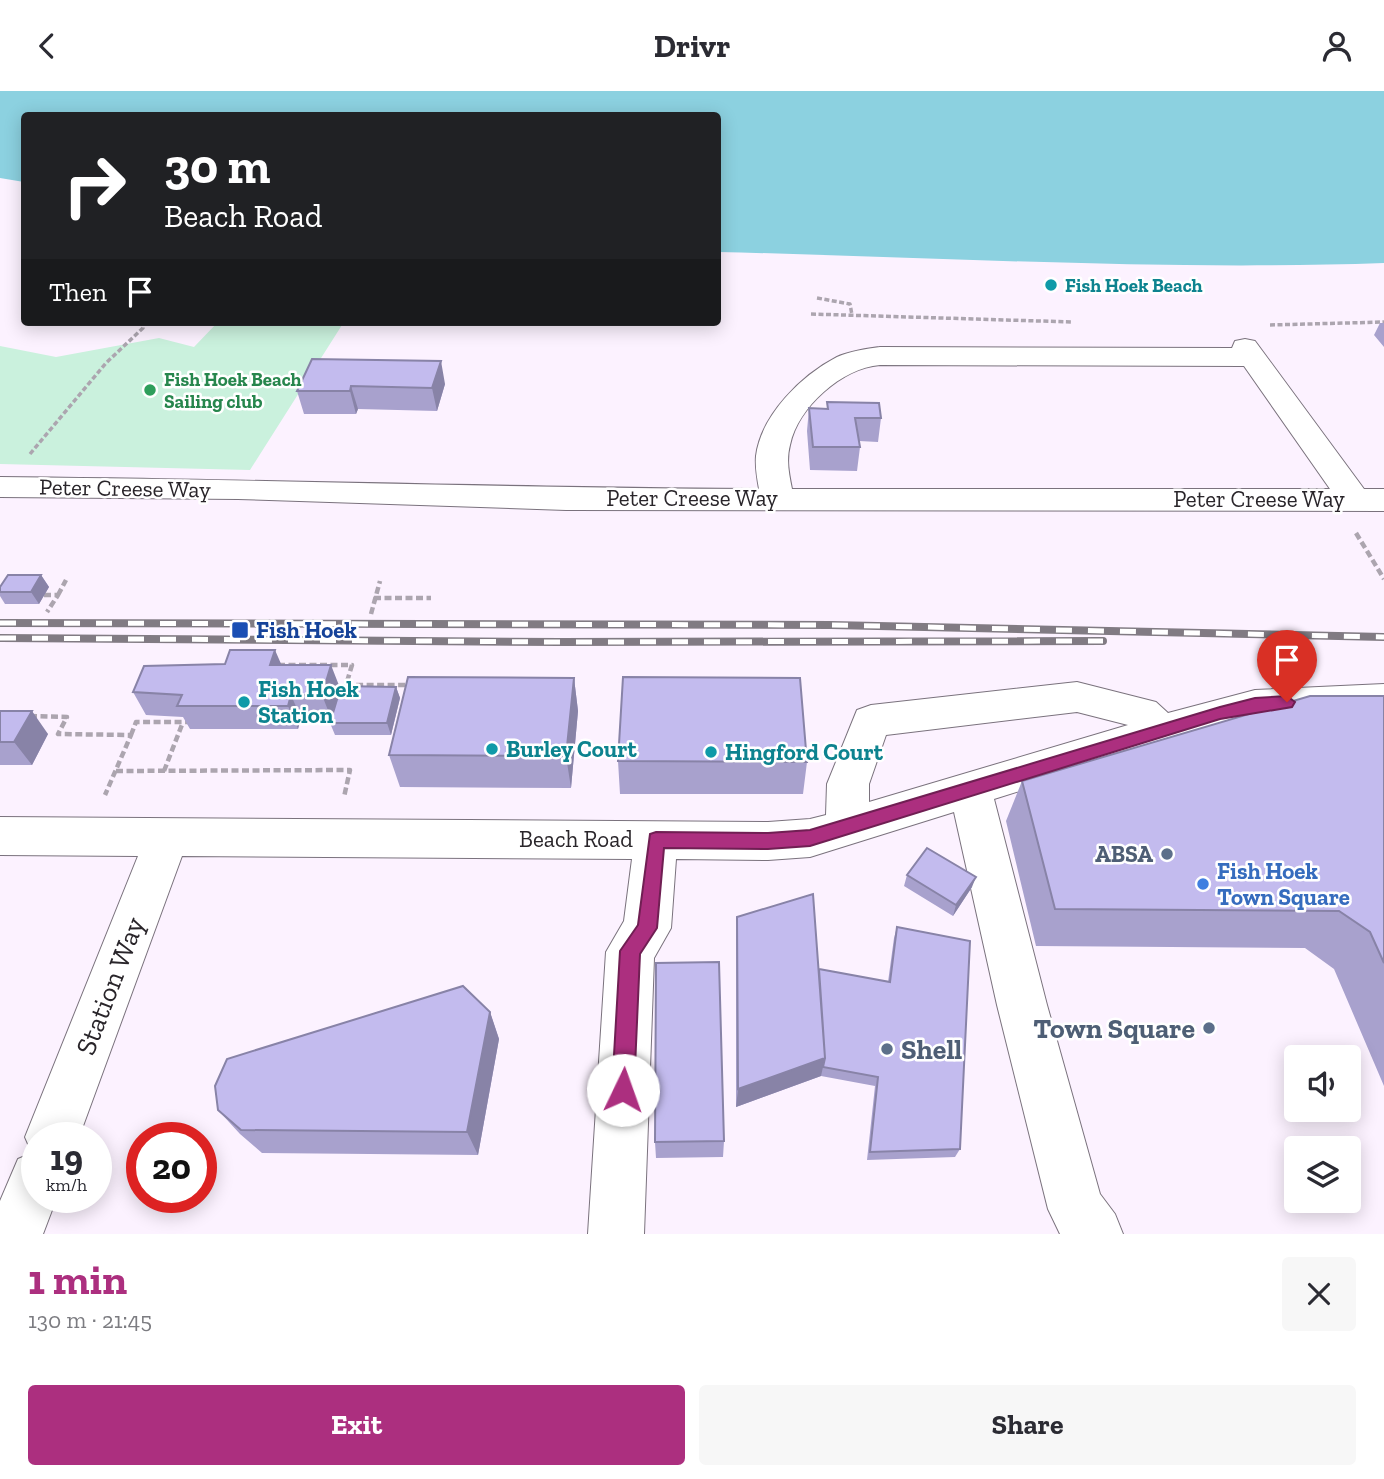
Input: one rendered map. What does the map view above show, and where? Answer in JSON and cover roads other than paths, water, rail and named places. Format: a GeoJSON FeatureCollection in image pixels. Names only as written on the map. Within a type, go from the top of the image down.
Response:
{"type":"FeatureCollection","features":[{"type":"Feature","properties":{"kind":"street"},"geometry":{"type":"LineString","coordinates":[[777,498],[772,456],[780,428],[793,408],[837,369],[856,359],[1251,343],[1358,500]]}},
{"type":"Feature","properties":{"kind":"street","name":"Peter Creese Way"},"geometry":{"type":"LineString","coordinates":[[1,487],[238,489],[553,498],[1358,500]]}},
{"type":"Feature","properties":{"kind":"street"},"geometry":{"type":"LineString","coordinates":[[847,828],[848,784],[871,721],[1077,697],[1142,713],[1160,731]]}},
{"type":"Feature","properties":{"kind":"street","name":"Beach Road"},"geometry":{"type":"LineString","coordinates":[[0,836],[169,835],[768,841],[810,838],[1160,731],[1255,705],[1384,699]]}},
{"type":"Feature","properties":{"kind":"street"},"geometry":{"type":"LineString","coordinates":[[970,789],[1022,1005],[1076,1209],[1095,1234]]}},
{"type":"Feature","properties":{"kind":"street","name":"Station Way"},"geometry":{"type":"LineString","coordinates":[[58,1122],[169,835]]}},
{"type":"Feature","properties":{"kind":"street"},"geometry":{"type":"LineString","coordinates":[[616,1234],[630,951],[647,928],[656,840]]}},
{"type":"Feature","properties":{"kind":"street"},"geometry":{"type":"LineString","coordinates":[[15,1234],[23,1213]]}},
{"type":"Feature","properties":{"kind":"water"},"geometry":{"type":"Polygon","coordinates":[[[0,91],[1384,91],[1384,263],[1134,264],[721,252],[721,112],[21,112],[21,182],[0,178],[0,91]]]}},
{"type":"Feature","properties":{"kind":"railway"},"geometry":{"type":"LineString","coordinates":[[0,623],[831,625],[1384,637]]}},
{"type":"Feature","properties":{"kind":"railway"},"geometry":{"type":"LineString","coordinates":[[0,638],[560,642],[1103,641]]}},
{"type":"Feature","properties":{"kind":"place","name":"Fish Hoek Beach"},"geometry":{"type":"Point","coordinates":[1051,285]}},
{"type":"Feature","properties":{"kind":"place","name":"Fish Hoek Beach Sailing club"},"geometry":{"type":"Point","coordinates":[150,390]}},
{"type":"Feature","properties":{"kind":"place","name":"Fish Hoek"},"geometry":{"type":"Point","coordinates":[240,630]}},
{"type":"Feature","properties":{"kind":"place","name":"Fish Hoek Station"},"geometry":{"type":"Point","coordinates":[244,702]}},
{"type":"Feature","properties":{"kind":"place","name":"Burley Court"},"geometry":{"type":"Point","coordinates":[492,749]}},
{"type":"Feature","properties":{"kind":"place","name":"Hingford Court"},"geometry":{"type":"Point","coordinates":[711,752]}},
{"type":"Feature","properties":{"kind":"place","name":"ABSA"},"geometry":{"type":"Point","coordinates":[1167,854]}},
{"type":"Feature","properties":{"kind":"place","name":"Fish Hoek Town Square"},"geometry":{"type":"Point","coordinates":[1203,884]}},
{"type":"Feature","properties":{"kind":"place","name":"Town Square"},"geometry":{"type":"Point","coordinates":[1209,1028]}},
{"type":"Feature","properties":{"kind":"place","name":"Shell"},"geometry":{"type":"Point","coordinates":[887,1049]}}]}
